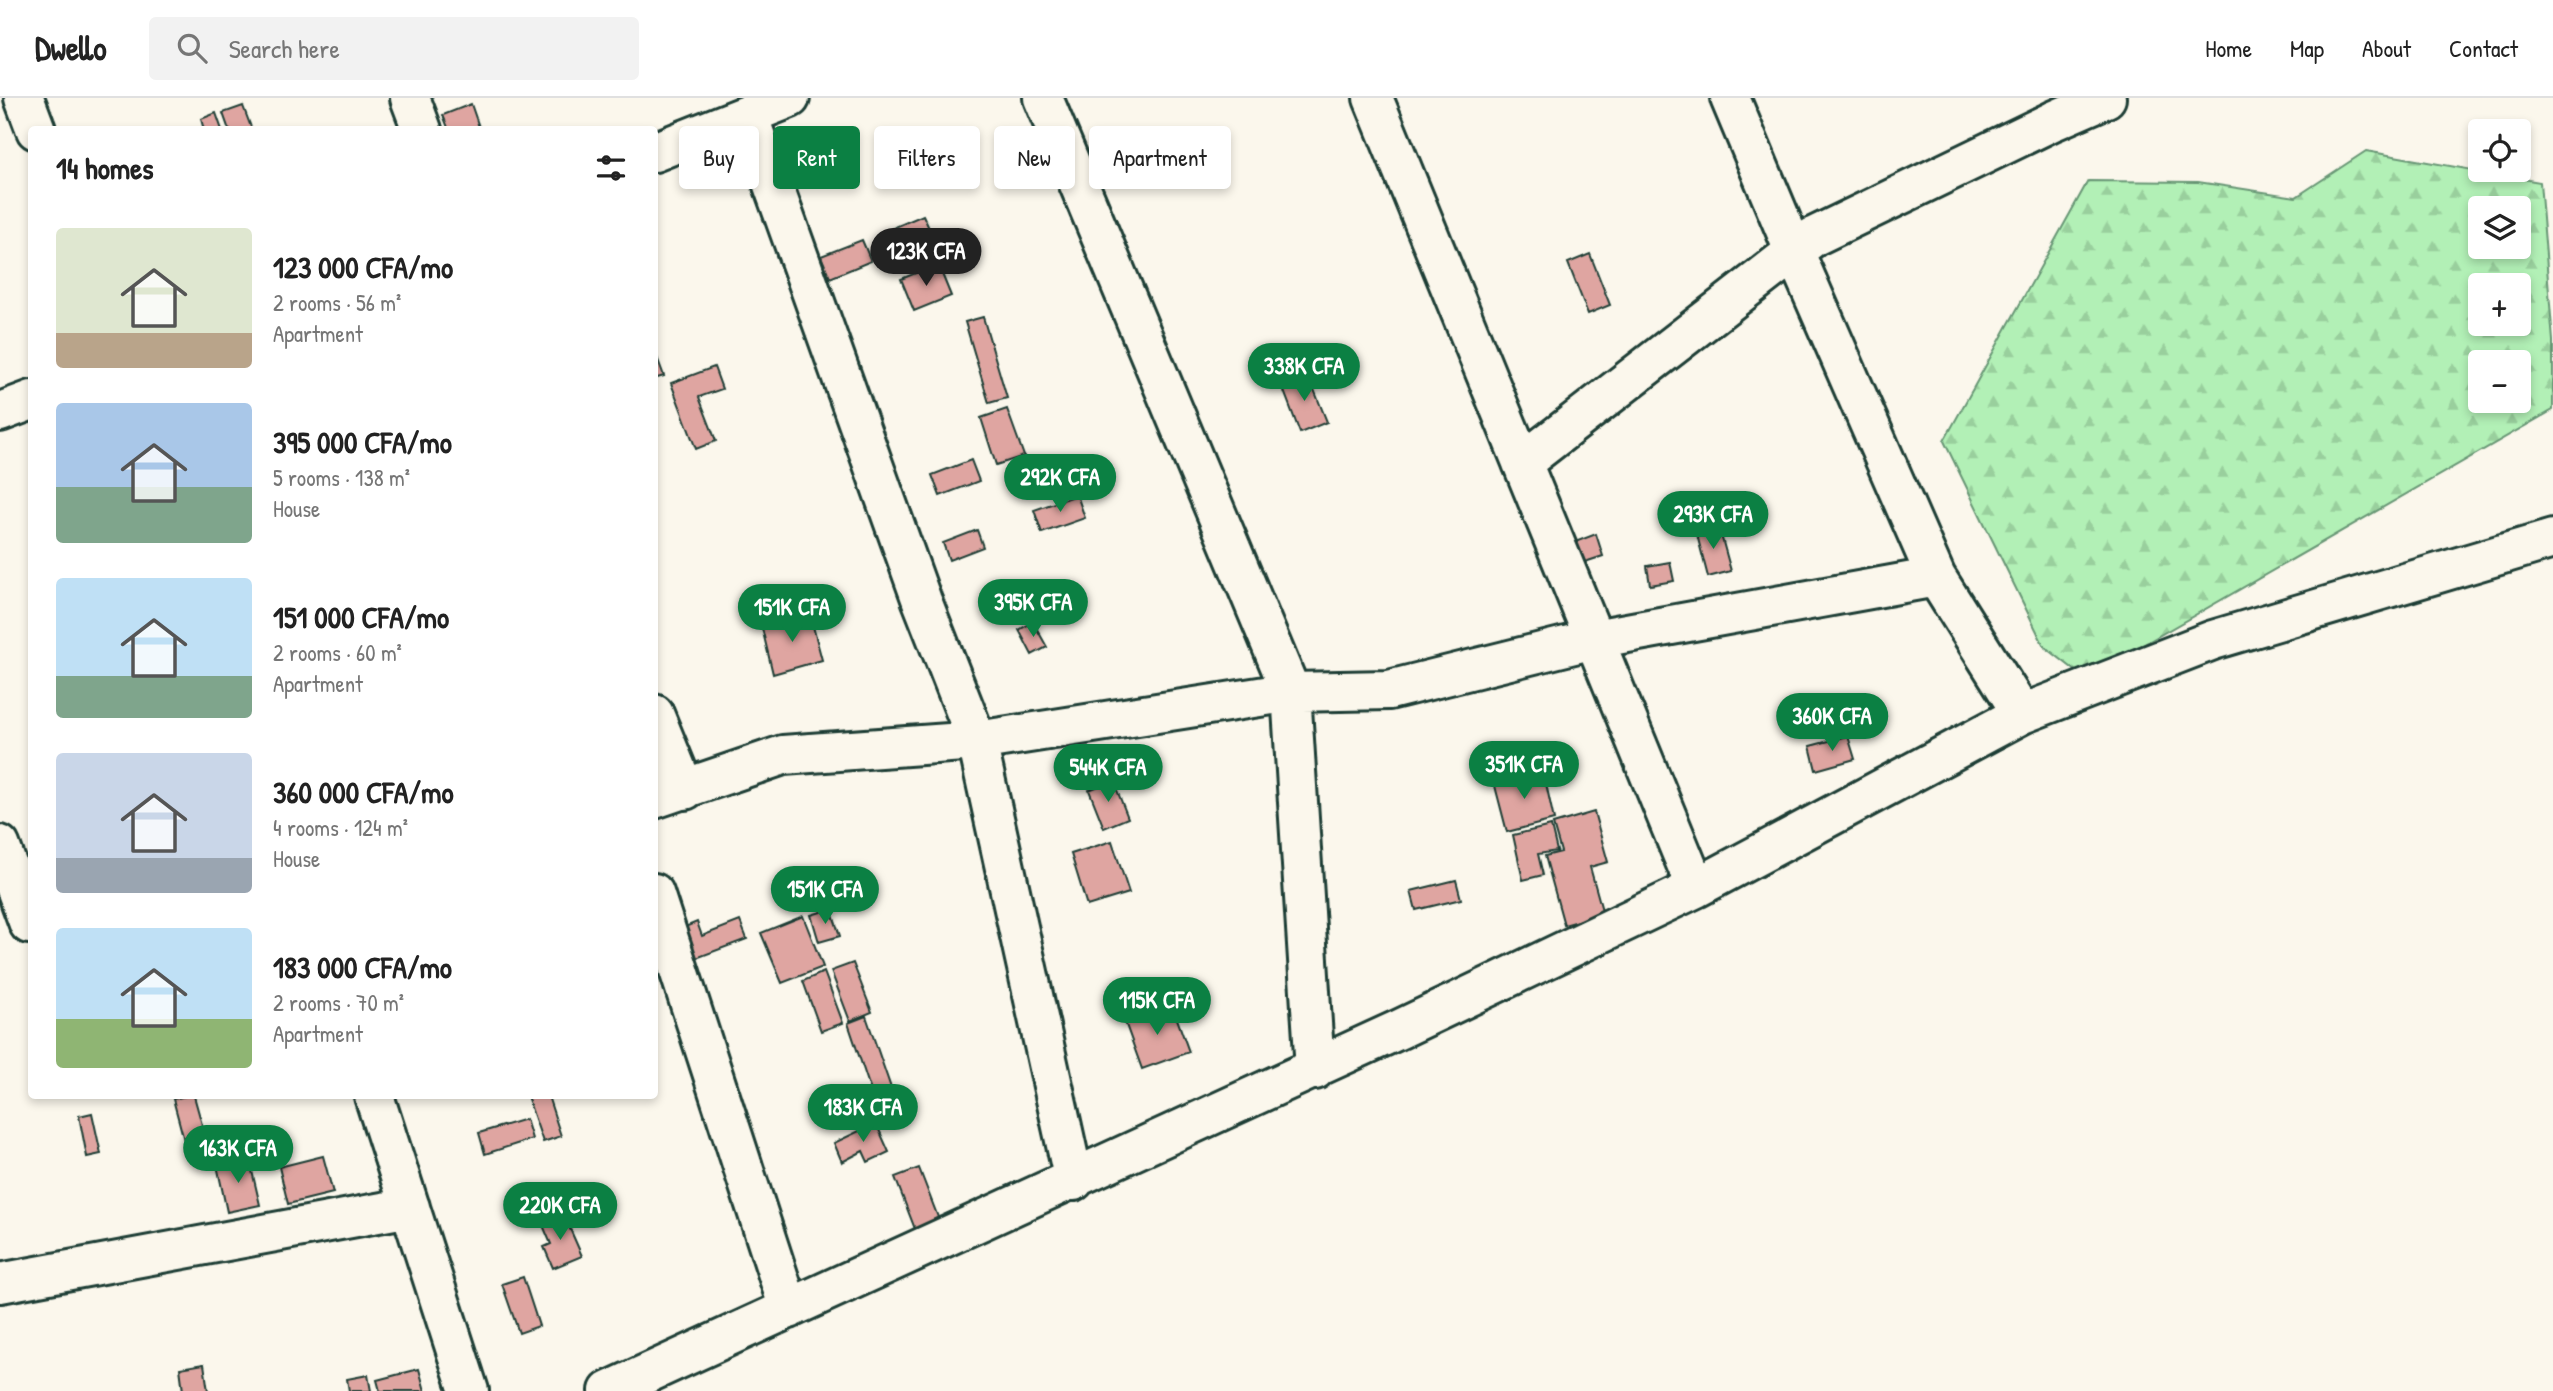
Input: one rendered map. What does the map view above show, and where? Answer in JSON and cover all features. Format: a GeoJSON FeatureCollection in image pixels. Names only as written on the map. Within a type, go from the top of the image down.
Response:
{"type":"FeatureCollection","features":[{"type":"Feature","properties":{"kind":"street"},"geometry":{"type":"LineString","coordinates":[[24,98],[34,126]]}},
{"type":"Feature","properties":{"kind":"street"},"geometry":{"type":"LineString","coordinates":[[410,98],[420,126]]}},
{"type":"Feature","properties":{"kind":"street"},"geometry":{"type":"LineString","coordinates":[[658,150],[790,98]]}},
{"type":"Feature","properties":{"kind":"street"},"geometry":{"type":"LineString","coordinates":[[1043,98],[1291,692],[1315,1070]]}},
{"type":"Feature","properties":{"kind":"street"},"geometry":{"type":"LineString","coordinates":[[1373,98],[1696,888]]}},
{"type":"Feature","properties":{"kind":"street"},"geometry":{"type":"LineString","coordinates":[[1730,98],[1936,577],[2022,714]]}},
{"type":"Feature","properties":{"kind":"street"},"geometry":{"type":"LineString","coordinates":[[1522,463],[1813,237],[2049,109],[2106,98]]}},
{"type":"Feature","properties":{"kind":"street"},"geometry":{"type":"LineString","coordinates":[[748,115],[922,601],[977,741],[1074,1181]]}},
{"type":"Feature","properties":{"kind":"street"},"geometry":{"type":"LineString","coordinates":[[0,412],[28,402]]}},
{"type":"Feature","properties":{"kind":"street"},"geometry":{"type":"LineString","coordinates":[[609,1391],[1315,1070],[1696,888],[2022,714],[2213,640],[2553,540]]}},
{"type":"Feature","properties":{"kind":"street"},"geometry":{"type":"LineString","coordinates":[[658,734],[670,795],[783,755],[977,741],[1291,692],[1389,690],[1594,639],[1936,577]]}},
{"type":"Feature","properties":{"kind":"street"},"geometry":{"type":"LineString","coordinates":[[0,845],[20,926]]}},
{"type":"Feature","properties":{"kind":"street"},"geometry":{"type":"LineString","coordinates":[[658,905],[789,1310]]}},
{"type":"Feature","properties":{"kind":"street"},"geometry":{"type":"LineString","coordinates":[[375,1099],[468,1391]]}},
{"type":"Feature","properties":{"kind":"street"},"geometry":{"type":"LineString","coordinates":[[0,1283],[410,1207]]}},
{"type":"Feature","properties":{"kind":"green space"},"geometry":{"type":"Polygon","coordinates":[[[2366,151],[2468,169],[2468,182],[2540,182],[2553,341],[2553,410],[2085,678],[2044,646],[1944,441],[2088,181],[2198,182],[2296,197],[2366,151]]]}},
{"type":"Feature","properties":{"kind":"building"},"geometry":{"type":"Polygon","coordinates":[[[471,104],[479,126],[447,126],[443,115],[471,104]]]}},
{"type":"Feature","properties":{"kind":"building"},"geometry":{"type":"Polygon","coordinates":[[[243,106],[250,126],[228,126],[223,113],[243,106]]]}},
{"type":"Feature","properties":{"kind":"building"},"geometry":{"type":"Polygon","coordinates":[[[216,113],[221,126],[203,126],[201,119],[216,113]]]}},
{"type":"Feature","properties":{"kind":"building"},"geometry":{"type":"Polygon","coordinates":[[[923,215],[933,237],[889,256],[879,234],[923,215]]]}},
{"type":"Feature","properties":{"kind":"building"},"geometry":{"type":"Polygon","coordinates":[[[862,240],[871,261],[830,278],[821,256],[862,240]]]}},
{"type":"Feature","properties":{"kind":"building"},"geometry":{"type":"Polygon","coordinates":[[[1590,254],[1610,305],[1588,314],[1568,263],[1590,254]]]}},
{"type":"Feature","properties":{"kind":"building"},"geometry":{"type":"Polygon","coordinates":[[[938,264],[951,296],[914,311],[901,279],[938,264]]]}},
{"type":"Feature","properties":{"kind":"building"},"geometry":{"type":"Polygon","coordinates":[[[983,317],[1007,398],[989,403],[965,322],[983,317]]]}},
{"type":"Feature","properties":{"kind":"building"},"geometry":{"type":"Polygon","coordinates":[[[658,360],[664,376],[658,378],[658,360]]]}},
{"type":"Feature","properties":{"kind":"building"},"geometry":{"type":"Polygon","coordinates":[[[714,367],[722,389],[699,397],[716,441],[696,449],[671,383],[714,367]]]}},
{"type":"Feature","properties":{"kind":"building"},"geometry":{"type":"Polygon","coordinates":[[[1307,372],[1327,422],[1300,433],[1281,383],[1307,372]]]}},
{"type":"Feature","properties":{"kind":"building"},"geometry":{"type":"Polygon","coordinates":[[[1007,409],[1024,456],[996,465],[981,418],[1007,409]]]}},
{"type":"Feature","properties":{"kind":"building"},"geometry":{"type":"Polygon","coordinates":[[[971,460],[979,481],[940,496],[932,475],[971,460]]]}},
{"type":"Feature","properties":{"kind":"building"},"geometry":{"type":"Polygon","coordinates":[[[1077,495],[1085,518],[1042,533],[1034,510],[1077,495]]]}},
{"type":"Feature","properties":{"kind":"building"},"geometry":{"type":"Polygon","coordinates":[[[1718,524],[1731,571],[1708,577],[1696,531],[1718,524]]]}},
{"type":"Feature","properties":{"kind":"building"},"geometry":{"type":"Polygon","coordinates":[[[977,530],[983,547],[949,560],[943,543],[977,530]]]}},
{"type":"Feature","properties":{"kind":"building"},"geometry":{"type":"Polygon","coordinates":[[[1596,534],[1603,556],[1582,563],[1575,542],[1596,534]]]}},
{"type":"Feature","properties":{"kind":"building"},"geometry":{"type":"Polygon","coordinates":[[[1670,562],[1674,581],[1650,585],[1647,566],[1670,562]]]}},
{"type":"Feature","properties":{"kind":"building"},"geometry":{"type":"Polygon","coordinates":[[[810,615],[822,660],[773,674],[762,628],[810,615]]]}},
{"type":"Feature","properties":{"kind":"building"},"geometry":{"type":"Polygon","coordinates":[[[1033,622],[1047,647],[1032,655],[1019,630],[1033,622]]]}},
{"type":"Feature","properties":{"kind":"building"},"geometry":{"type":"Polygon","coordinates":[[[1848,736],[1855,759],[1816,770],[1810,746],[1848,736]]]}},
{"type":"Feature","properties":{"kind":"building"},"geometry":{"type":"Polygon","coordinates":[[[1543,770],[1554,820],[1507,832],[1494,782],[1543,770]]]}},
{"type":"Feature","properties":{"kind":"building"},"geometry":{"type":"Polygon","coordinates":[[[1113,780],[1128,818],[1104,828],[1089,790],[1113,780]]]}},
{"type":"Feature","properties":{"kind":"building"},"geometry":{"type":"Polygon","coordinates":[[[1594,812],[1608,862],[1590,867],[1603,914],[1564,925],[1545,856],[1561,852],[1553,824],[1594,812]]]}},
{"type":"Feature","properties":{"kind":"building"},"geometry":{"type":"Polygon","coordinates":[[[1551,826],[1557,851],[1538,854],[1543,875],[1523,880],[1513,835],[1551,826]]]}},
{"type":"Feature","properties":{"kind":"building"},"geometry":{"type":"Polygon","coordinates":[[[1112,841],[1129,893],[1087,906],[1071,854],[1112,841]]]}},
{"type":"Feature","properties":{"kind":"building"},"geometry":{"type":"Polygon","coordinates":[[[1456,880],[1461,899],[1416,910],[1411,891],[1456,880]]]}},
{"type":"Feature","properties":{"kind":"building"},"geometry":{"type":"Polygon","coordinates":[[[831,909],[840,936],[819,942],[811,915],[831,909]]]}},
{"type":"Feature","properties":{"kind":"building"},"geometry":{"type":"Polygon","coordinates":[[[803,916],[823,967],[782,983],[761,933],[803,916]]]}},
{"type":"Feature","properties":{"kind":"building"},"geometry":{"type":"Polygon","coordinates":[[[740,921],[747,939],[691,960],[680,929],[697,922],[702,936],[740,921]]]}},
{"type":"Feature","properties":{"kind":"building"},"geometry":{"type":"Polygon","coordinates":[[[853,963],[872,1012],[850,1021],[831,971],[853,963]]]}},
{"type":"Feature","properties":{"kind":"building"},"geometry":{"type":"Polygon","coordinates":[[[824,972],[843,1023],[821,1031],[803,981],[824,972]]]}},
{"type":"Feature","properties":{"kind":"building"},"geometry":{"type":"Polygon","coordinates":[[[1172,1005],[1189,1052],[1142,1069],[1125,1022],[1172,1005]]]}},
{"type":"Feature","properties":{"kind":"building"},"geometry":{"type":"Polygon","coordinates":[[[866,1016],[900,1114],[881,1121],[848,1023],[866,1016]]]}},
{"type":"Feature","properties":{"kind":"building"},"geometry":{"type":"Polygon","coordinates":[[[173,1099],[195,1099],[206,1139],[185,1144],[173,1099]]]}},
{"type":"Feature","properties":{"kind":"building"},"geometry":{"type":"Polygon","coordinates":[[[528,1099],[549,1099],[561,1136],[543,1142],[528,1099]]]}},
{"type":"Feature","properties":{"kind":"building"},"geometry":{"type":"Polygon","coordinates":[[[92,1113],[101,1154],[87,1157],[79,1116],[92,1113]]]}},
{"type":"Feature","properties":{"kind":"building"},"geometry":{"type":"Polygon","coordinates":[[[526,1119],[532,1139],[485,1154],[479,1133],[526,1119]]]}},
{"type":"Feature","properties":{"kind":"building"},"geometry":{"type":"Polygon","coordinates":[[[876,1123],[889,1152],[868,1162],[863,1151],[842,1162],[834,1143],[876,1123]]]}},
{"type":"Feature","properties":{"kind":"building"},"geometry":{"type":"Polygon","coordinates":[[[323,1156],[333,1193],[288,1204],[279,1167],[323,1156]]]}},
{"type":"Feature","properties":{"kind":"building"},"geometry":{"type":"Polygon","coordinates":[[[249,1158],[260,1205],[227,1212],[217,1165],[249,1158]]]}},
{"type":"Feature","properties":{"kind":"building"},"geometry":{"type":"Polygon","coordinates":[[[919,1168],[939,1220],[915,1229],[895,1177],[919,1168]]]}},
{"type":"Feature","properties":{"kind":"building"},"geometry":{"type":"Polygon","coordinates":[[[563,1213],[582,1256],[553,1268],[544,1247],[551,1244],[542,1223],[563,1213]]]}},
{"type":"Feature","properties":{"kind":"building"},"geometry":{"type":"Polygon","coordinates":[[[523,1277],[539,1326],[519,1333],[502,1284],[523,1277]]]}},
{"type":"Feature","properties":{"kind":"building"},"geometry":{"type":"Polygon","coordinates":[[[204,1364],[208,1391],[183,1391],[180,1368],[204,1364]]]}},
{"type":"Feature","properties":{"kind":"building"},"geometry":{"type":"Polygon","coordinates":[[[419,1369],[425,1391],[380,1391],[377,1380],[419,1369]]]}},
{"type":"Feature","properties":{"kind":"building"},"geometry":{"type":"Polygon","coordinates":[[[368,1375],[371,1391],[349,1391],[347,1379],[368,1375]]]}}]}
